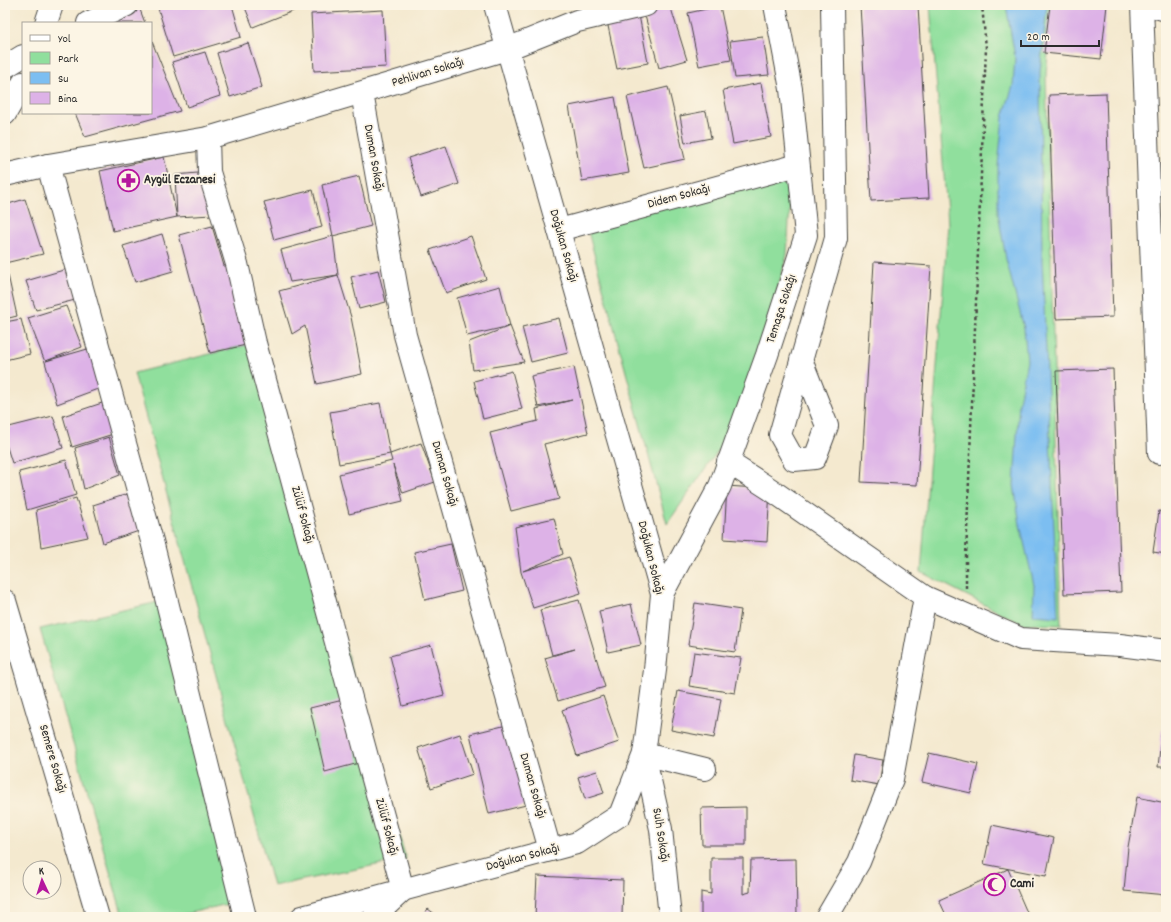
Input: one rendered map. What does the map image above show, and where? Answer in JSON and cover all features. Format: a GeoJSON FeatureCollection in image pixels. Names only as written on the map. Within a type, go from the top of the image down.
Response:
{"type":"FeatureCollection","features":[{"type":"Feature","properties":{"kind":"street"},"geometry":{"type":"LineString","coordinates":[[46,22],[52,5]]}},
{"type":"Feature","properties":{"kind":"street"},"geometry":{"type":"LineString","coordinates":[[90,22],[127,5]]}},
{"type":"Feature","properties":{"kind":"street","name":"Doğukan Sokağı"},"geometry":{"type":"LineString","coordinates":[[302,917],[577,843],[620,815],[644,754],[655,670],[662,594],[495,5]]}},
{"type":"Feature","properties":{"kind":"street","name":"Pehlivan Sokağı"},"geometry":{"type":"LineString","coordinates":[[48,165],[208,138],[507,49],[577,21],[646,5]]}},
{"type":"Feature","properties":{"kind":"street","name":"Temaşa Sokağı"},"geometry":{"type":"LineString","coordinates":[[662,594],[720,486],[767,355],[806,235],[790,89],[775,5]]}},
{"type":"Feature","properties":{"kind":"street"},"geometry":{"type":"LineString","coordinates":[[801,360],[836,238],[832,5]]}},
{"type":"Feature","properties":{"kind":"street"},"geometry":{"type":"LineString","coordinates":[[1142,5],[1159,452]]}},
{"type":"Feature","properties":{"kind":"street"},"geometry":{"type":"LineString","coordinates":[[1148,5],[1166,10]]}},
{"type":"Feature","properties":{"kind":"street"},"geometry":{"type":"LineString","coordinates":[[5,67],[22,57]]}},
{"type":"Feature","properties":{"kind":"street"},"geometry":{"type":"LineString","coordinates":[[5,114],[22,85]]}},
{"type":"Feature","properties":{"kind":"street","name":"Duman Sokağı"},"geometry":{"type":"LineString","coordinates":[[362,93],[405,335],[550,850]]}},
{"type":"Feature","properties":{"kind":"street","name":"Zülüf Sokağı"},"geometry":{"type":"LineString","coordinates":[[208,138],[209,172],[237,264],[255,343],[403,890]]}},
{"type":"Feature","properties":{"kind":"street"},"geometry":{"type":"LineString","coordinates":[[5,175],[48,165],[152,541],[244,917]]}},
{"type":"Feature","properties":{"kind":"street","name":"Didem Sokağı"},"geometry":{"type":"LineString","coordinates":[[559,230],[798,165]]}},
{"type":"Feature","properties":{"kind":"street"},"geometry":{"type":"LineString","coordinates":[[1149,194],[1166,249]]}},
{"type":"Feature","properties":{"kind":"street"},"geometry":{"type":"LineString","coordinates":[[728,462],[770,489],[925,598],[1020,639],[1120,645],[1166,652]]}},
{"type":"Feature","properties":{"kind":"street"},"geometry":{"type":"LineString","coordinates":[[826,917],[859,862],[892,779],[925,598]]}},
{"type":"Feature","properties":{"kind":"street","name":"Semere Sokağı"},"geometry":{"type":"LineString","coordinates":[[5,601],[98,917]]}},
{"type":"Feature","properties":{"kind":"street"},"geometry":{"type":"LineString","coordinates":[[644,754],[705,769]]}},
{"type":"Feature","properties":{"kind":"street","name":"Sulh Sokağı"},"geometry":{"type":"LineString","coordinates":[[644,754],[661,829],[670,917]]}},
{"type":"Feature","properties":{"kind":"street"},"geometry":{"type":"LineString","coordinates":[[374,917],[403,890]]}},
{"type":"Feature","properties":{"kind":"path"},"geometry":{"type":"LineString","coordinates":[[966,615],[966,556],[986,48],[982,5]]}},
{"type":"Feature","properties":{"kind":"green space"},"geometry":{"type":"Polygon","coordinates":[[[930,5],[1053,5],[1046,74],[1061,625],[1022,624],[921,572],[948,224],[930,5]]]}},
{"type":"Feature","properties":{"kind":"green space"},"geometry":{"type":"Polygon","coordinates":[[[792,172],[787,255],[743,415],[667,524],[586,224],[792,172]]]}},
{"type":"Feature","properties":{"kind":"green space"},"geometry":{"type":"Polygon","coordinates":[[[258,342],[406,859],[273,886],[134,373],[258,342]]]}},
{"type":"Feature","properties":{"kind":"green space"},"geometry":{"type":"Polygon","coordinates":[[[167,600],[244,900],[173,917],[123,917],[40,629],[167,600]]]}},
{"type":"Feature","properties":{"kind":"water"},"geometry":{"type":"Polygon","coordinates":[[[1006,5],[1047,5],[1040,72],[1042,260],[1058,617],[1033,615],[1034,585],[1020,525],[1014,485],[1019,402],[1027,361],[1024,328],[1006,259],[998,213],[998,166],[1003,117],[1013,86],[1015,57],[1006,5]]]}},
{"type":"Feature","properties":{"kind":"building"},"geometry":{"type":"Polygon","coordinates":[[[157,5],[232,5],[241,37],[173,57],[157,5]]]}},
{"type":"Feature","properties":{"kind":"building"},"geometry":{"type":"Polygon","coordinates":[[[244,5],[302,5],[303,7],[253,27],[244,5]]]}},
{"type":"Feature","properties":{"kind":"building"},"geometry":{"type":"Polygon","coordinates":[[[670,5],[687,60],[659,68],[644,12],[670,5]]]}},
{"type":"Feature","properties":{"kind":"building"},"geometry":{"type":"Polygon","coordinates":[[[860,5],[918,5],[929,198],[871,201],[860,5]]]}},
{"type":"Feature","properties":{"kind":"building"},"geometry":{"type":"Polygon","coordinates":[[[1050,5],[1107,5],[1101,59],[1044,53],[1050,5]]]}},
{"type":"Feature","properties":{"kind":"building"},"geometry":{"type":"Polygon","coordinates":[[[720,6],[731,60],[699,66],[688,13],[720,6]]]}},
{"type":"Feature","properties":{"kind":"building"},"geometry":{"type":"Polygon","coordinates":[[[139,7],[145,22],[112,22],[139,7]]]}},
{"type":"Feature","properties":{"kind":"building"},"geometry":{"type":"Polygon","coordinates":[[[383,10],[386,67],[314,71],[311,14],[383,10]]]}},
{"type":"Feature","properties":{"kind":"building"},"geometry":{"type":"Polygon","coordinates":[[[639,15],[648,63],[617,69],[607,21],[639,15]]]}},
{"type":"Feature","properties":{"kind":"building"},"geometry":{"type":"Polygon","coordinates":[[[763,37],[769,75],[735,78],[730,41],[763,37]]]}},
{"type":"Feature","properties":{"kind":"building"},"geometry":{"type":"Polygon","coordinates":[[[152,41],[180,111],[85,137],[75,114],[152,114],[152,41]]]}},
{"type":"Feature","properties":{"kind":"building"},"geometry":{"type":"Polygon","coordinates":[[[248,43],[262,87],[230,97],[217,53],[248,43]]]}},
{"type":"Feature","properties":{"kind":"building"},"geometry":{"type":"Polygon","coordinates":[[[205,52],[220,96],[187,107],[172,62],[205,52]]]}},
{"type":"Feature","properties":{"kind":"building"},"geometry":{"type":"Polygon","coordinates":[[[761,83],[771,137],[733,144],[723,90],[761,83]]]}},
{"type":"Feature","properties":{"kind":"building"},"geometry":{"type":"Polygon","coordinates":[[[668,87],[685,159],[644,168],[627,97],[668,87]]]}},
{"type":"Feature","properties":{"kind":"building"},"geometry":{"type":"Polygon","coordinates":[[[1106,93],[1113,317],[1056,319],[1049,95],[1106,93]]]}},
{"type":"Feature","properties":{"kind":"building"},"geometry":{"type":"Polygon","coordinates":[[[615,97],[629,173],[582,181],[569,106],[615,97]]]}},
{"type":"Feature","properties":{"kind":"building"},"geometry":{"type":"Polygon","coordinates":[[[706,111],[711,138],[685,143],[680,116],[706,111]]]}},
{"type":"Feature","properties":{"kind":"building"},"geometry":{"type":"Polygon","coordinates":[[[446,146],[459,184],[421,197],[408,158],[446,146]]]}},
{"type":"Feature","properties":{"kind":"building"},"geometry":{"type":"Polygon","coordinates":[[[164,157],[177,217],[113,231],[100,171],[164,157]]]}},
{"type":"Feature","properties":{"kind":"building"},"geometry":{"type":"Polygon","coordinates":[[[209,172],[212,215],[177,217],[175,175],[209,172]]]}},
{"type":"Feature","properties":{"kind":"building"},"geometry":{"type":"Polygon","coordinates":[[[359,176],[371,226],[333,236],[322,185],[359,176]]]}},
{"type":"Feature","properties":{"kind":"building"},"geometry":{"type":"Polygon","coordinates":[[[313,190],[322,227],[274,240],[264,202],[313,190]]]}},
{"type":"Feature","properties":{"kind":"building"},"geometry":{"type":"Polygon","coordinates":[[[25,199],[43,254],[5,263],[5,205],[25,199]]]}},
{"type":"Feature","properties":{"kind":"building"},"geometry":{"type":"Polygon","coordinates":[[[212,226],[224,266],[237,264],[255,343],[210,353],[179,235],[212,226]]]}},
{"type":"Feature","properties":{"kind":"building"},"geometry":{"type":"Polygon","coordinates":[[[162,234],[173,271],[135,282],[123,246],[162,234]]]}},
{"type":"Feature","properties":{"kind":"building"},"geometry":{"type":"Polygon","coordinates":[[[333,236],[338,275],[290,282],[281,250],[333,236]]]}},
{"type":"Feature","properties":{"kind":"building"},"geometry":{"type":"Polygon","coordinates":[[[471,236],[486,279],[446,293],[430,250],[471,236]]]}},
{"type":"Feature","properties":{"kind":"building"},"geometry":{"type":"Polygon","coordinates":[[[874,262],[931,266],[917,485],[861,482],[874,262]]]}},
{"type":"Feature","properties":{"kind":"building"},"geometry":{"type":"Polygon","coordinates":[[[67,269],[79,299],[36,310],[26,281],[67,269]]]}},
{"type":"Feature","properties":{"kind":"building"},"geometry":{"type":"Polygon","coordinates":[[[378,270],[386,302],[359,309],[351,277],[378,270]]]}},
{"type":"Feature","properties":{"kind":"building"},"geometry":{"type":"Polygon","coordinates":[[[5,275],[8,275],[17,316],[5,319],[5,275]]]}},
{"type":"Feature","properties":{"kind":"building"},"geometry":{"type":"Polygon","coordinates":[[[338,275],[351,317],[362,374],[317,384],[305,326],[292,334],[279,291],[338,275]]]}},
{"type":"Feature","properties":{"kind":"building"},"geometry":{"type":"Polygon","coordinates":[[[500,286],[510,326],[467,336],[457,298],[500,286]]]}},
{"type":"Feature","properties":{"kind":"building"},"geometry":{"type":"Polygon","coordinates":[[[66,306],[82,347],[46,361],[91,348],[106,386],[57,404],[45,362],[28,318],[66,306]]]}},
{"type":"Feature","properties":{"kind":"building"},"geometry":{"type":"Polygon","coordinates":[[[559,318],[568,353],[531,362],[522,327],[559,318]]]}},
{"type":"Feature","properties":{"kind":"building"},"geometry":{"type":"Polygon","coordinates":[[[21,319],[30,354],[5,360],[5,322],[21,319]]]}},
{"type":"Feature","properties":{"kind":"building"},"geometry":{"type":"Polygon","coordinates":[[[510,326],[524,362],[473,370],[469,342],[510,326]]]}},
{"type":"Feature","properties":{"kind":"building"},"geometry":{"type":"Polygon","coordinates":[[[574,367],[588,433],[544,444],[559,499],[511,511],[490,433],[538,421],[536,409],[572,400],[538,407],[531,376],[574,367]]]}},
{"type":"Feature","properties":{"kind":"building"},"geometry":{"type":"Polygon","coordinates":[[[1113,369],[1121,592],[1064,594],[1056,371],[1113,369]]]}},
{"type":"Feature","properties":{"kind":"building"},"geometry":{"type":"Polygon","coordinates":[[[512,371],[522,409],[483,419],[474,381],[512,371]]]}},
{"type":"Feature","properties":{"kind":"building"},"geometry":{"type":"Polygon","coordinates":[[[105,402],[113,434],[72,447],[63,416],[105,402]]]}},
{"type":"Feature","properties":{"kind":"building"},"geometry":{"type":"Polygon","coordinates":[[[380,403],[390,454],[339,464],[330,412],[380,403]]]}},
{"type":"Feature","properties":{"kind":"building"},"geometry":{"type":"Polygon","coordinates":[[[53,416],[63,448],[12,463],[5,441],[5,428],[53,416]]]}},
{"type":"Feature","properties":{"kind":"building"},"geometry":{"type":"Polygon","coordinates":[[[109,437],[120,475],[84,489],[75,448],[109,437]]]}},
{"type":"Feature","properties":{"kind":"building"},"geometry":{"type":"Polygon","coordinates":[[[421,443],[435,482],[403,493],[393,465],[403,501],[349,514],[339,474],[392,461],[390,454],[421,443]]]}},
{"type":"Feature","properties":{"kind":"building"},"geometry":{"type":"Polygon","coordinates":[[[66,460],[76,495],[27,510],[19,472],[66,460]]]}},
{"type":"Feature","properties":{"kind":"building"},"geometry":{"type":"Polygon","coordinates":[[[727,486],[770,489],[767,542],[724,539],[727,486]]]}},
{"type":"Feature","properties":{"kind":"building"},"geometry":{"type":"Polygon","coordinates":[[[134,492],[145,529],[103,543],[93,505],[134,492]]]}},
{"type":"Feature","properties":{"kind":"building"},"geometry":{"type":"Polygon","coordinates":[[[76,498],[88,537],[41,547],[36,510],[76,498]]]}},
{"type":"Feature","properties":{"kind":"building"},"geometry":{"type":"Polygon","coordinates":[[[1159,511],[1166,512],[1166,554],[1153,552],[1159,511]]]}},
{"type":"Feature","properties":{"kind":"building"},"geometry":{"type":"Polygon","coordinates":[[[554,518],[563,554],[523,571],[569,557],[581,593],[533,608],[521,572],[515,527],[554,518]]]}},
{"type":"Feature","properties":{"kind":"building"},"geometry":{"type":"Polygon","coordinates":[[[451,544],[462,591],[425,600],[414,552],[451,544]]]}},
{"type":"Feature","properties":{"kind":"building"},"geometry":{"type":"Polygon","coordinates":[[[579,600],[605,687],[558,701],[545,658],[575,649],[552,655],[540,610],[579,600]]]}},
{"type":"Feature","properties":{"kind":"building"},"geometry":{"type":"Polygon","coordinates":[[[695,603],[741,610],[735,652],[688,645],[695,603]]]}},
{"type":"Feature","properties":{"kind":"building"},"geometry":{"type":"Polygon","coordinates":[[[631,604],[641,645],[608,652],[599,611],[631,604]]]}},
{"type":"Feature","properties":{"kind":"building"},"geometry":{"type":"Polygon","coordinates":[[[431,645],[444,695],[403,706],[390,656],[431,645]]]}},
{"type":"Feature","properties":{"kind":"building"},"geometry":{"type":"Polygon","coordinates":[[[694,652],[741,658],[735,693],[689,686],[694,652]]]}},
{"type":"Feature","properties":{"kind":"building"},"geometry":{"type":"Polygon","coordinates":[[[678,691],[721,699],[714,738],[671,730],[678,691]]]}},
{"type":"Feature","properties":{"kind":"building"},"geometry":{"type":"Polygon","coordinates":[[[603,696],[619,742],[577,756],[562,710],[603,696]]]}},
{"type":"Feature","properties":{"kind":"building"},"geometry":{"type":"Polygon","coordinates":[[[343,700],[359,763],[325,772],[310,708],[343,700]]]}},
{"type":"Feature","properties":{"kind":"building"},"geometry":{"type":"Polygon","coordinates":[[[507,725],[526,805],[489,814],[470,734],[507,725]]]}},
{"type":"Feature","properties":{"kind":"building"},"geometry":{"type":"Polygon","coordinates":[[[1162,729],[1166,729],[1166,767],[1158,767],[1162,729]]]}},
{"type":"Feature","properties":{"kind":"building"},"geometry":{"type":"Polygon","coordinates":[[[460,734],[473,774],[431,788],[418,748],[460,734]]]}},
{"type":"Feature","properties":{"kind":"building"},"geometry":{"type":"Polygon","coordinates":[[[929,753],[978,764],[971,793],[922,782],[929,753]]]}},
{"type":"Feature","properties":{"kind":"building"},"geometry":{"type":"Polygon","coordinates":[[[854,755],[883,760],[879,785],[850,780],[854,755]]]}},
{"type":"Feature","properties":{"kind":"building"},"geometry":{"type":"Polygon","coordinates":[[[597,771],[604,793],[585,799],[578,777],[597,771]]]}},
{"type":"Feature","properties":{"kind":"building"},"geometry":{"type":"Polygon","coordinates":[[[1137,797],[1166,803],[1166,895],[1124,891],[1128,847],[1137,797]]]}},
{"type":"Feature","properties":{"kind":"building"},"geometry":{"type":"Polygon","coordinates":[[[746,807],[746,845],[702,845],[701,808],[746,807]]]}},
{"type":"Feature","properties":{"kind":"building"},"geometry":{"type":"Polygon","coordinates":[[[992,825],[1054,838],[1046,876],[984,864],[992,825]]]}},
{"type":"Feature","properties":{"kind":"building"},"geometry":{"type":"Polygon","coordinates":[[[711,858],[743,858],[743,894],[750,892],[751,860],[796,859],[797,917],[701,917],[701,892],[711,894],[711,858]]]}},
{"type":"Feature","properties":{"kind":"building","name":"Cami"},"geometry":{"type":"Polygon","coordinates":[[[1008,869],[1029,917],[947,917],[939,900],[1008,869]]]}},
{"type":"Feature","properties":{"kind":"building"},"geometry":{"type":"Polygon","coordinates":[[[537,876],[623,880],[622,917],[535,917],[537,876]]]}},
{"type":"Feature","properties":{"kind":"building"},"geometry":{"type":"Polygon","coordinates":[[[428,909],[439,917],[421,917],[428,909]]]}},
{"type":"Feature","properties":{"kind":"place","name":"Aygül Eczanesi"},"geometry":{"type":"Point","coordinates":[128,180]}},
{"type":"Feature","properties":{"kind":"place","name":"Cami"},"geometry":{"type":"Point","coordinates":[994,884]}}]}
